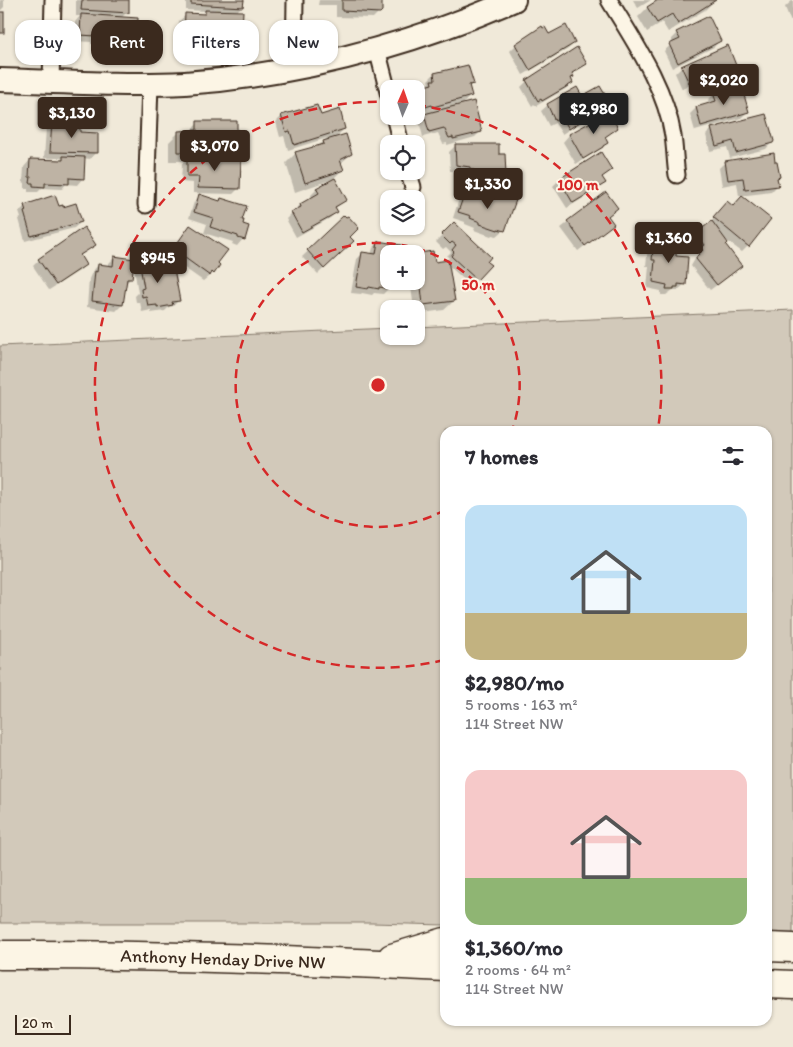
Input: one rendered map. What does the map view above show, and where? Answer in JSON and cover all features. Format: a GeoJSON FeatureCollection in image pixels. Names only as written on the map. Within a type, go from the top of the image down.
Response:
{"type":"FeatureCollection","features":[{"type":"Feature","properties":{"kind":"highway"},"geometry":{"type":"LineString","coordinates":[[374,964],[440,944]]}},
{"type":"Feature","properties":{"kind":"highway"},"geometry":{"type":"LineString","coordinates":[[772,947],[793,948]]}},
{"type":"Feature","properties":{"kind":"highway","name":"Anthony Henday Drive NW"},"geometry":{"type":"LineString","coordinates":[[0,955],[67,954],[440,967]]}},
{"type":"Feature","properties":{"kind":"highway"},"geometry":{"type":"LineString","coordinates":[[772,984],[793,985]]}},
{"type":"Feature","properties":{"kind":"street"},"geometry":{"type":"LineString","coordinates":[[51,82],[53,0]]}},
{"type":"Feature","properties":{"kind":"street"},"geometry":{"type":"LineString","coordinates":[[294,68],[296,0]]}},
{"type":"Feature","properties":{"kind":"street"},"geometry":{"type":"LineString","coordinates":[[0,80],[150,84],[223,79],[294,68],[377,50],[472,17],[514,0]]}},
{"type":"Feature","properties":{"kind":"street"},"geometry":{"type":"LineString","coordinates":[[609,0],[656,80],[673,136],[677,175]]}},
{"type":"Feature","properties":{"kind":"street"},"geometry":{"type":"LineString","coordinates":[[377,50],[385,80]]}},
{"type":"Feature","properties":{"kind":"street"},"geometry":{"type":"LineString","coordinates":[[146,205],[150,84]]}},
{"type":"Feature","properties":{"kind":"street"},"geometry":{"type":"LineString","coordinates":[[411,180],[413,187]]}},
{"type":"Feature","properties":{"kind":"shaded area"},"geometry":{"type":"Polygon","coordinates":[[[793,310],[793,936],[772,935],[772,426],[440,426],[440,925],[372,923],[0,923],[0,346],[380,328],[380,345],[425,345],[425,327],[793,310]]]}},
{"type":"Feature","properties":{"kind":"building"},"geometry":{"type":"Polygon","coordinates":[[[82,0],[129,0],[129,13],[81,10],[82,0]]]}},
{"type":"Feature","properties":{"kind":"building"},"geometry":{"type":"Polygon","coordinates":[[[191,0],[244,0],[243,7],[191,4],[191,0]]]}},
{"type":"Feature","properties":{"kind":"building"},"geometry":{"type":"Polygon","coordinates":[[[342,0],[382,0],[382,11],[380,13],[342,11],[342,0]]]}},
{"type":"Feature","properties":{"kind":"building"},"geometry":{"type":"Polygon","coordinates":[[[658,0],[716,0],[678,24],[672,14],[657,23],[647,7],[658,0]]]}},
{"type":"Feature","properties":{"kind":"building"},"geometry":{"type":"Polygon","coordinates":[[[205,10],[243,11],[243,20],[185,20],[185,13],[205,14],[205,10]]]}},
{"type":"Feature","properties":{"kind":"building"},"geometry":{"type":"Polygon","coordinates":[[[0,12],[4,12],[4,33],[0,33],[0,12]]]}},
{"type":"Feature","properties":{"kind":"building"},"geometry":{"type":"Polygon","coordinates":[[[81,14],[138,18],[138,20],[91,20],[91,36],[81,35],[81,14]]]}},
{"type":"Feature","properties":{"kind":"building"},"geometry":{"type":"Polygon","coordinates":[[[709,16],[721,41],[678,63],[669,44],[680,39],[676,32],[709,16]]]}},
{"type":"Feature","properties":{"kind":"building"},"geometry":{"type":"Polygon","coordinates":[[[566,25],[575,43],[530,70],[515,44],[542,26],[543,28],[545,27],[549,34],[566,25]]]}},
{"type":"Feature","properties":{"kind":"building"},"geometry":{"type":"Polygon","coordinates":[[[728,45],[739,73],[708,87],[704,76],[689,83],[681,66],[728,45]]]}},
{"type":"Feature","properties":{"kind":"building"},"geometry":{"type":"Polygon","coordinates":[[[577,47],[587,64],[572,73],[574,77],[571,78],[573,83],[542,101],[541,99],[538,101],[526,80],[577,47]]]}},
{"type":"Feature","properties":{"kind":"building"},"geometry":{"type":"Polygon","coordinates":[[[468,65],[474,84],[469,85],[472,96],[433,107],[432,105],[425,107],[425,86],[432,84],[431,80],[435,80],[434,73],[468,65]]]}},
{"type":"Feature","properties":{"kind":"building"},"geometry":{"type":"Polygon","coordinates":[[[741,85],[749,112],[701,126],[696,107],[716,101],[713,93],[741,85]]]}},
{"type":"Feature","properties":{"kind":"building"},"geometry":{"type":"Polygon","coordinates":[[[600,86],[610,103],[569,129],[562,117],[555,121],[547,104],[577,87],[582,96],[600,86]]]}},
{"type":"Feature","properties":{"kind":"building"},"geometry":{"type":"Polygon","coordinates":[[[474,101],[482,132],[453,139],[453,137],[449,138],[444,128],[429,132],[425,114],[474,101]]]}},
{"type":"Feature","properties":{"kind":"building"},"geometry":{"type":"Polygon","coordinates":[[[317,105],[321,115],[340,109],[345,129],[294,145],[290,131],[286,132],[281,115],[317,105]]]}},
{"type":"Feature","properties":{"kind":"building"},"geometry":{"type":"Polygon","coordinates":[[[608,110],[618,128],[605,137],[608,143],[583,159],[569,134],[598,118],[597,116],[608,110]]]}},
{"type":"Feature","properties":{"kind":"building"},"geometry":{"type":"Polygon","coordinates":[[[766,114],[773,143],[736,153],[733,141],[716,146],[711,128],[766,114]]]}},
{"type":"Feature","properties":{"kind":"building"},"geometry":{"type":"Polygon","coordinates":[[[52,121],[80,122],[80,132],[98,133],[98,153],[50,152],[52,121]]]}},
{"type":"Feature","properties":{"kind":"building"},"geometry":{"type":"Polygon","coordinates":[[[197,121],[237,121],[237,152],[178,152],[178,131],[197,130],[197,121]]]}},
{"type":"Feature","properties":{"kind":"building"},"geometry":{"type":"Polygon","coordinates":[[[346,134],[352,154],[340,160],[344,170],[305,183],[295,152],[324,144],[323,141],[346,134]]]}},
{"type":"Feature","properties":{"kind":"building"},"geometry":{"type":"Polygon","coordinates":[[[455,144],[499,144],[499,154],[505,154],[506,175],[474,176],[474,170],[470,170],[470,167],[456,165],[455,144]]]}},
{"type":"Feature","properties":{"kind":"building"},"geometry":{"type":"Polygon","coordinates":[[[601,152],[612,170],[602,177],[606,183],[573,203],[559,179],[601,152]]]}},
{"type":"Feature","properties":{"kind":"building"},"geometry":{"type":"Polygon","coordinates":[[[774,153],[780,177],[777,178],[779,186],[745,190],[743,178],[728,180],[725,161],[774,153]]]}},
{"type":"Feature","properties":{"kind":"building"},"geometry":{"type":"Polygon","coordinates":[[[63,156],[85,157],[84,179],[69,178],[69,184],[45,183],[45,187],[33,186],[33,183],[30,183],[30,159],[63,160],[63,156]]]}},
{"type":"Feature","properties":{"kind":"building"},"geometry":{"type":"Polygon","coordinates":[[[187,156],[241,158],[240,189],[198,188],[199,177],[187,177],[187,156]]]}},
{"type":"Feature","properties":{"kind":"building"},"geometry":{"type":"Polygon","coordinates":[[[335,178],[347,200],[335,207],[338,212],[302,232],[291,212],[301,207],[300,204],[319,193],[316,188],[335,178]]]}},
{"type":"Feature","properties":{"kind":"building"},"geometry":{"type":"Polygon","coordinates":[[[465,192],[484,199],[486,192],[493,194],[494,192],[503,195],[502,197],[516,200],[505,231],[480,224],[480,222],[470,218],[471,216],[458,212],[465,192]]]}},
{"type":"Feature","properties":{"kind":"building"},"geometry":{"type":"Polygon","coordinates":[[[606,192],[618,208],[608,216],[614,224],[585,246],[567,221],[606,192]]]}},
{"type":"Feature","properties":{"kind":"building"},"geometry":{"type":"Polygon","coordinates":[[[199,194],[220,201],[221,198],[247,206],[242,220],[244,220],[243,224],[249,226],[245,240],[210,227],[213,218],[194,212],[199,194]]]}},
{"type":"Feature","properties":{"kind":"building"},"geometry":{"type":"Polygon","coordinates":[[[55,195],[59,206],[63,205],[63,207],[76,203],[82,222],[31,236],[24,212],[26,211],[24,205],[55,195]]]}},
{"type":"Feature","properties":{"kind":"building"},"geometry":{"type":"Polygon","coordinates":[[[742,196],[771,219],[749,247],[713,217],[727,201],[733,206],[742,196]]]}},
{"type":"Feature","properties":{"kind":"building"},"geometry":{"type":"Polygon","coordinates":[[[344,215],[348,216],[359,228],[350,237],[354,241],[324,269],[307,250],[344,215]]]}},
{"type":"Feature","properties":{"kind":"building"},"geometry":{"type":"Polygon","coordinates":[[[712,221],[728,243],[726,245],[742,266],[717,285],[696,259],[703,250],[701,248],[705,245],[696,233],[712,221]]]}},
{"type":"Feature","properties":{"kind":"building"},"geometry":{"type":"Polygon","coordinates":[[[454,222],[491,257],[487,262],[491,265],[477,280],[451,256],[454,252],[452,250],[456,245],[452,242],[450,244],[441,235],[454,222]]]}},
{"type":"Feature","properties":{"kind":"building"},"geometry":{"type":"Polygon","coordinates":[[[190,225],[228,250],[218,263],[220,265],[214,274],[212,272],[210,276],[181,255],[186,248],[178,242],[190,225]]]}},
{"type":"Feature","properties":{"kind":"building"},"geometry":{"type":"Polygon","coordinates":[[[84,227],[96,245],[80,255],[86,265],[56,285],[38,259],[84,227]]]}},
{"type":"Feature","properties":{"kind":"building"},"geometry":{"type":"Polygon","coordinates":[[[654,238],[677,240],[676,256],[688,257],[686,285],[678,284],[678,287],[674,287],[674,289],[666,289],[667,285],[653,282],[654,238]]]}},
{"type":"Feature","properties":{"kind":"building"},"geometry":{"type":"Polygon","coordinates":[[[378,241],[401,245],[380,245],[379,289],[356,287],[362,252],[376,254],[378,241]]]}},
{"type":"Feature","properties":{"kind":"building"},"geometry":{"type":"Polygon","coordinates":[[[433,251],[435,262],[448,260],[455,301],[425,305],[421,290],[425,290],[425,252],[433,251]]]}},
{"type":"Feature","properties":{"kind":"building"},"geometry":{"type":"Polygon","coordinates":[[[114,256],[134,259],[132,279],[127,279],[123,305],[92,301],[95,271],[97,272],[98,264],[113,266],[114,256]]]}},
{"type":"Feature","properties":{"kind":"building"},"geometry":{"type":"Polygon","coordinates":[[[158,257],[161,271],[174,269],[180,301],[172,302],[173,305],[157,308],[157,305],[148,306],[146,296],[142,297],[141,289],[144,288],[139,260],[158,257]]]}}]}
